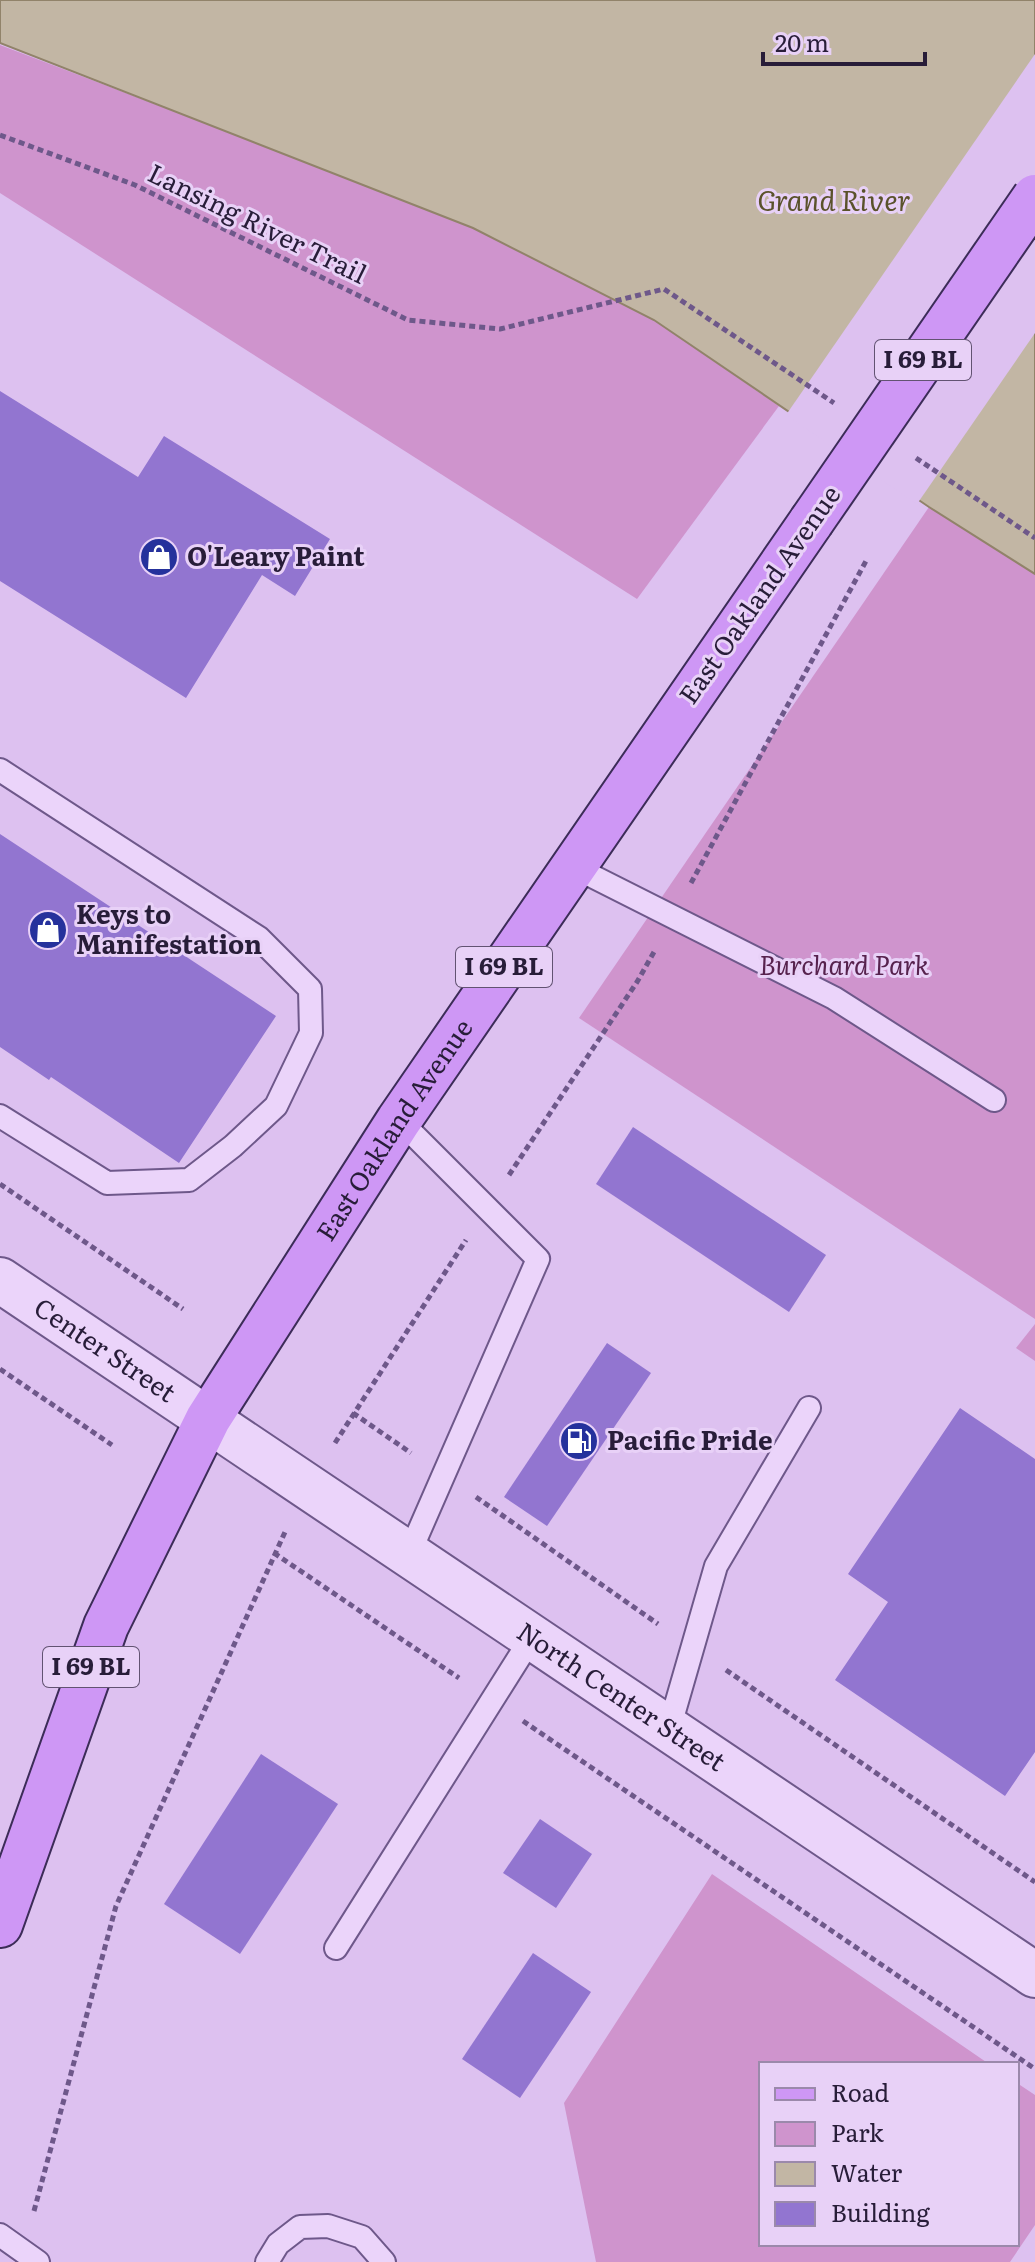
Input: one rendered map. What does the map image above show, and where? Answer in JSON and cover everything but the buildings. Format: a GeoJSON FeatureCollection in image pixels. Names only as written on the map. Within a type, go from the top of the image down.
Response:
{"type":"FeatureCollection","features":[{"type":"Feature","properties":{"kind":"main road","name":"East Oakland Avenue"},"geometry":{"type":"LineString","coordinates":[[0,1925],[106,1626],[208,1419],[399,1120],[1035,197]]}},
{"type":"Feature","properties":{"kind":"street","name":"Center Street"},"geometry":{"type":"LineString","coordinates":[[0,1280],[208,1419]]}},
{"type":"Feature","properties":{"kind":"street","name":"North Center Street"},"geometry":{"type":"LineString","coordinates":[[208,1419],[1035,1975]]}},
{"type":"Feature","properties":{"kind":"lane"},"geometry":{"type":"LineString","coordinates":[[0,770],[259,938],[310,989],[311,1033],[276,1106],[233,1146],[189,1180],[107,1183],[0,1116]]}},
{"type":"Feature","properties":{"kind":"lane"},"geometry":{"type":"LineString","coordinates":[[574,867],[834,998],[994,1100]]}},
{"type":"Feature","properties":{"kind":"lane"},"geometry":{"type":"LineString","coordinates":[[399,1120],[538,1259],[409,1554]]}},
{"type":"Feature","properties":{"kind":"lane"},"geometry":{"type":"LineString","coordinates":[[669,1729],[716,1566],[809,1408]]}},
{"type":"Feature","properties":{"kind":"lane"},"geometry":{"type":"LineString","coordinates":[[336,1948],[532,1637]]}},
{"type":"Feature","properties":{"kind":"lane"},"geometry":{"type":"LineString","coordinates":[[267,2262],[278,2244],[300,2227],[328,2226],[362,2237],[384,2262]]}},
{"type":"Feature","properties":{"kind":"lane"},"geometry":{"type":"LineString","coordinates":[[0,2235],[31,2257]]}},
{"type":"Feature","properties":{"kind":"path","name":"Lansing River Trail"},"geometry":{"type":"LineString","coordinates":[[0,135],[135,185],[408,320],[500,329],[664,289],[779,366]]}},
{"type":"Feature","properties":{"kind":"path"},"geometry":{"type":"LineString","coordinates":[[959,487],[1035,538]]}},
{"type":"Feature","properties":{"kind":"path"},"geometry":{"type":"LineString","coordinates":[[31,2257],[116,1906],[274,1553],[353,1413],[637,982],[866,561]]}},
{"type":"Feature","properties":{"kind":"path"},"geometry":{"type":"LineString","coordinates":[[0,1184],[183,1309]]}},
{"type":"Feature","properties":{"kind":"path"},"geometry":{"type":"LineString","coordinates":[[0,1369],[112,1445]]}},
{"type":"Feature","properties":{"kind":"path"},"geometry":{"type":"LineString","coordinates":[[274,1553],[1035,2069]]}},
{"type":"Feature","properties":{"kind":"green space"},"geometry":{"type":"Polygon","coordinates":[[[0,45],[473,228],[654,320],[779,406],[637,599],[0,193],[0,45]]]}},
{"type":"Feature","properties":{"kind":"green space","name":"Burchard Park"},"geometry":{"type":"Polygon","coordinates":[[[929,507],[1035,574],[1035,1319],[579,1018],[929,507]]]}},
{"type":"Feature","properties":{"kind":"green space"},"geometry":{"type":"Polygon","coordinates":[[[1035,1324],[1035,1361],[1016,1348],[1035,1324]]]}},
{"type":"Feature","properties":{"kind":"green space"},"geometry":{"type":"Polygon","coordinates":[[[712,1874],[986,2062],[759,2062],[759,2246],[1019,2246],[1019,2084],[1035,2095],[1035,2225],[1010,2262],[596,2262],[564,2103],[712,1874]]]}},
{"type":"Feature","properties":{"kind":"water","name":"Grand River"},"geometry":{"type":"Polygon","coordinates":[[[0,0],[1035,0],[1035,574],[929,507],[654,320],[473,228],[0,43],[0,0]]]}},
{"type":"Feature","properties":{"kind":"pier"},"geometry":{"type":"Polygon","coordinates":[[[1035,54],[1035,333],[917,504],[786,415],[1035,54]]]}},
{"type":"Feature","properties":{"kind":"place","name":"O'Leary Paint"},"geometry":{"type":"Point","coordinates":[159,557]}},
{"type":"Feature","properties":{"kind":"place","name":"Keys to Manifestation"},"geometry":{"type":"Point","coordinates":[48,930]}},
{"type":"Feature","properties":{"kind":"place","name":"Pacific Pride"},"geometry":{"type":"Point","coordinates":[579,1441]}}]}
